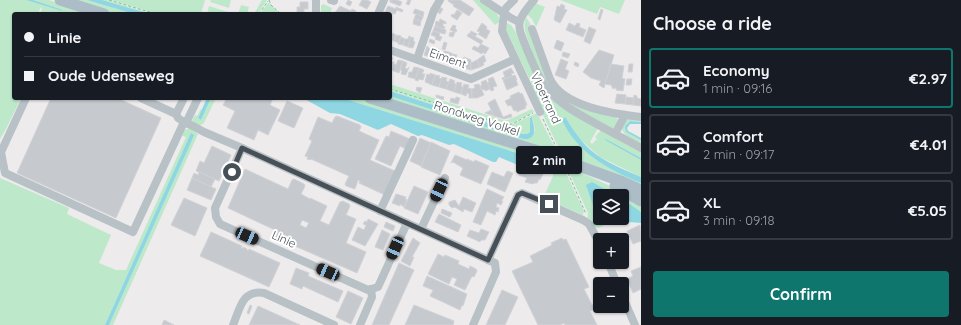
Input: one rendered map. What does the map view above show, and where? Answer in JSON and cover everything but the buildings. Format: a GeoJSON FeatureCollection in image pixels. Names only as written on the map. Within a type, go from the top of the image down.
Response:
{"type":"FeatureCollection","features":[{"type":"Feature","properties":{"kind":"main road"},"geometry":{"type":"LineString","coordinates":[[60,0],[98,12]]}},
{"type":"Feature","properties":{"kind":"main road","name":"Rondweg Volkel"},"geometry":{"type":"LineString","coordinates":[[376,100],[538,151],[572,169],[613,184],[641,200]]}},
{"type":"Feature","properties":{"kind":"main road","name":"Rondweg Volkel"},"geometry":{"type":"LineString","coordinates":[[572,169],[623,182],[641,190]]}},
{"type":"Feature","properties":{"kind":"street"},"geometry":{"type":"LineString","coordinates":[[316,0],[316,12]]}},
{"type":"Feature","properties":{"kind":"street"},"geometry":{"type":"LineString","coordinates":[[379,12],[384,0]]}},
{"type":"Feature","properties":{"kind":"street","name":"Eiment"},"geometry":{"type":"LineString","coordinates":[[417,59],[434,10],[440,0]]}},
{"type":"Feature","properties":{"kind":"street"},"geometry":{"type":"LineString","coordinates":[[484,0],[504,14],[519,22]]}},
{"type":"Feature","properties":{"kind":"street"},"geometry":{"type":"LineString","coordinates":[[504,14],[506,8],[514,0]]}},
{"type":"Feature","properties":{"kind":"street"},"geometry":{"type":"LineString","coordinates":[[534,0],[523,12],[519,22],[522,37],[540,78],[548,90],[560,102],[574,111],[641,148]]}},
{"type":"Feature","properties":{"kind":"street","name":"Vloetrand"},"geometry":{"type":"LineString","coordinates":[[504,14],[502,30],[539,112]]}},
{"type":"Feature","properties":{"kind":"street"},"geometry":{"type":"LineString","coordinates":[[532,29],[552,85],[565,95],[579,102],[601,110],[641,118]]}},
{"type":"Feature","properties":{"kind":"street","name":"Eiment"},"geometry":{"type":"LineString","coordinates":[[392,51],[471,79],[515,59]]}},
{"type":"Feature","properties":{"kind":"street"},"geometry":{"type":"LineString","coordinates":[[25,100],[1,152],[5,173],[133,232],[188,123],[197,100]]}},
{"type":"Feature","properties":{"kind":"street"},"geometry":{"type":"LineString","coordinates":[[145,100],[176,114],[178,118],[204,132],[495,263],[496,272],[473,325]]}},
{"type":"Feature","properties":{"kind":"street"},"geometry":{"type":"LineString","coordinates":[[176,114],[183,100]]}},
{"type":"Feature","properties":{"kind":"street"},"geometry":{"type":"LineString","coordinates":[[615,134],[625,115]]}},
{"type":"Feature","properties":{"kind":"street"},"geometry":{"type":"LineString","coordinates":[[380,211],[413,140]]}},
{"type":"Feature","properties":{"kind":"street","name":"Linie"},"geometry":{"type":"LineString","coordinates":[[242,148],[215,208],[216,217],[220,224],[368,290],[372,289]]}},
{"type":"Feature","properties":{"kind":"street"},"geometry":{"type":"LineString","coordinates":[[421,229],[445,178]]}},
{"type":"Feature","properties":{"kind":"street"},"geometry":{"type":"LineString","coordinates":[[488,260],[518,195],[522,193],[583,220],[589,224],[594,233]]}},
{"type":"Feature","properties":{"kind":"street"},"geometry":{"type":"LineString","coordinates":[[360,325],[372,298],[372,289],[378,286],[407,223]]}},
{"type":"Feature","properties":{"kind":"street"},"geometry":{"type":"LineString","coordinates":[[233,325],[244,298],[257,292],[264,293],[334,325]]}},
{"type":"Feature","properties":{"kind":"street"},"geometry":{"type":"LineString","coordinates":[[629,311],[635,325]]}},
{"type":"Feature","properties":{"kind":"path"},"geometry":{"type":"LineString","coordinates":[[109,0],[149,12]]}},
{"type":"Feature","properties":{"kind":"path"},"geometry":{"type":"LineString","coordinates":[[260,12],[269,0]]}},
{"type":"Feature","properties":{"kind":"path"},"geometry":{"type":"LineString","coordinates":[[269,0],[271,5],[279,12]]}},
{"type":"Feature","properties":{"kind":"path"},"geometry":{"type":"LineString","coordinates":[[392,90],[505,125],[512,124],[539,112]]}},
{"type":"Feature","properties":{"kind":"path","name":"Vloetrand"},"geometry":{"type":"LineString","coordinates":[[539,112],[556,147]]}},
{"type":"Feature","properties":{"kind":"path"},"geometry":{"type":"LineString","coordinates":[[572,169],[586,213],[583,220]]}},
{"type":"Feature","properties":{"kind":"green space"},"geometry":{"type":"Polygon","coordinates":[[[0,0],[26,0],[62,11],[63,10],[33,0],[49,0],[87,12],[41,12],[41,7],[39,12],[12,12],[12,100],[20,100],[0,139],[0,0]]]}},
{"type":"Feature","properties":{"kind":"green space"},"geometry":{"type":"Polygon","coordinates":[[[70,0],[87,0],[127,12],[109,12],[70,0]]]}},
{"type":"Feature","properties":{"kind":"green space"},"geometry":{"type":"Polygon","coordinates":[[[102,0],[107,0],[146,12],[102,0]]]}},
{"type":"Feature","properties":{"kind":"green space"},"geometry":{"type":"Polygon","coordinates":[[[111,0],[205,0],[202,12],[151,12],[111,0]]]}},
{"type":"Feature","properties":{"kind":"green space"},"geometry":{"type":"Polygon","coordinates":[[[211,0],[231,0],[229,8],[210,2],[211,0]]]}},
{"type":"Feature","properties":{"kind":"green space"},"geometry":{"type":"Polygon","coordinates":[[[262,0],[267,0],[259,12],[255,12],[262,0]]]}},
{"type":"Feature","properties":{"kind":"green space"},"geometry":{"type":"Polygon","coordinates":[[[473,0],[480,0],[490,6],[496,12],[499,22],[495,25],[473,0]]]}},
{"type":"Feature","properties":{"kind":"green space"},"geometry":{"type":"Polygon","coordinates":[[[560,0],[625,0],[619,14],[600,7],[597,14],[560,0]]]}},
{"type":"Feature","properties":{"kind":"green space"},"geometry":{"type":"Polygon","coordinates":[[[269,3],[278,12],[261,12],[269,3]]]}},
{"type":"Feature","properties":{"kind":"green space"},"geometry":{"type":"Polygon","coordinates":[[[535,3],[545,7],[536,27],[532,19],[527,14],[535,3]]]}},
{"type":"Feature","properties":{"kind":"green space"},"geometry":{"type":"Polygon","coordinates":[[[323,4],[332,8],[331,12],[321,12],[321,6],[323,4]]]}},
{"type":"Feature","properties":{"kind":"green space"},"geometry":{"type":"Polygon","coordinates":[[[241,5],[249,7],[248,12],[239,12],[241,5]]]}},
{"type":"Feature","properties":{"kind":"green space"},"geometry":{"type":"Polygon","coordinates":[[[209,6],[228,12],[208,12],[209,6]]]}},
{"type":"Feature","properties":{"kind":"green space"},"geometry":{"type":"Polygon","coordinates":[[[526,17],[531,25],[529,26],[550,86],[616,117],[618,120],[614,128],[587,115],[563,100],[546,84],[538,68],[526,35],[526,17]]]}},
{"type":"Feature","properties":{"kind":"green space"},"geometry":{"type":"Polygon","coordinates":[[[507,23],[511,25],[539,84],[598,128],[590,142],[592,144],[597,139],[595,137],[601,130],[641,152],[641,158],[604,138],[641,160],[641,177],[600,157],[562,121],[578,143],[587,152],[616,172],[641,183],[641,188],[386,100],[392,100],[392,97],[526,139],[535,131],[533,119],[530,118],[530,132],[527,134],[522,134],[392,91],[505,126],[511,125],[537,113],[555,148],[559,149],[528,83],[532,80],[530,80],[509,36],[505,31],[507,23]]]}},
{"type":"Feature","properties":{"kind":"green space"},"geometry":{"type":"Polygon","coordinates":[[[392,85],[503,120],[508,120],[532,109],[534,112],[514,122],[503,125],[392,90],[392,85]]]}},
{"type":"Feature","properties":{"kind":"green space"},"geometry":{"type":"Polygon","coordinates":[[[210,100],[215,100],[204,123],[199,126],[192,121],[195,115],[197,116],[202,109],[198,118],[201,120],[210,100]]]}},
{"type":"Feature","properties":{"kind":"green space"},"geometry":{"type":"Polygon","coordinates":[[[348,100],[365,100],[499,143],[582,173],[616,189],[602,189],[591,182],[593,225],[587,219],[588,213],[569,172],[565,171],[584,211],[583,215],[545,199],[544,196],[553,173],[523,160],[525,159],[545,163],[348,100]]]}},
{"type":"Feature","properties":{"kind":"green space"},"geometry":{"type":"Polygon","coordinates":[[[628,119],[641,119],[641,122],[630,121],[627,124],[626,132],[641,140],[641,145],[623,131],[622,127],[628,119]]]}},
{"type":"Feature","properties":{"kind":"green space"},"geometry":{"type":"Polygon","coordinates":[[[190,128],[198,134],[113,325],[109,325],[184,158],[191,134],[105,325],[0,325],[0,178],[69,208],[67,214],[111,235],[99,263],[116,270],[126,270],[186,137],[180,135],[182,131],[190,128]]]}},
{"type":"Feature","properties":{"kind":"green space"},"geometry":{"type":"Polygon","coordinates":[[[629,196],[641,203],[641,213],[629,205],[629,196]]]}},
{"type":"Feature","properties":{"kind":"green space"},"geometry":{"type":"Polygon","coordinates":[[[593,225],[603,225],[598,228],[593,225]]]}},
{"type":"Feature","properties":{"kind":"water"},"geometry":{"type":"Polygon","coordinates":[[[26,0],[33,0],[63,10],[62,11],[26,0]]]}},
{"type":"Feature","properties":{"kind":"water"},"geometry":{"type":"Polygon","coordinates":[[[87,0],[102,0],[143,12],[127,12],[87,0]]]}},
{"type":"Feature","properties":{"kind":"water"},"geometry":{"type":"Polygon","coordinates":[[[392,92],[522,134],[527,134],[530,132],[530,118],[532,117],[534,126],[533,135],[528,139],[392,97],[392,92]]]}},
{"type":"Feature","properties":{"kind":"water"},"geometry":{"type":"Polygon","coordinates":[[[206,100],[210,100],[201,120],[198,118],[206,100]]]}},
{"type":"Feature","properties":{"kind":"water"},"geometry":{"type":"Polygon","coordinates":[[[307,100],[348,100],[533,158],[546,164],[545,167],[525,159],[520,166],[499,157],[496,162],[493,162],[454,144],[449,145],[422,135],[418,136],[391,124],[378,130],[340,114],[330,113],[307,100]]]}},
{"type":"Feature","properties":{"kind":"water"},"geometry":{"type":"Polygon","coordinates":[[[565,117],[587,147],[601,158],[641,177],[641,183],[611,169],[593,158],[570,134],[562,121],[565,117]]]}},
{"type":"Feature","properties":{"kind":"water"},"geometry":{"type":"Polygon","coordinates":[[[630,121],[641,122],[641,124],[630,124],[627,128],[628,131],[641,138],[641,140],[626,132],[625,126],[630,121]]]}},
{"type":"Feature","properties":{"kind":"water"},"geometry":{"type":"Polygon","coordinates":[[[191,133],[194,135],[184,158],[109,325],[105,325],[191,133]]]}},
{"type":"Feature","properties":{"kind":"water"},"geometry":{"type":"Polygon","coordinates":[[[604,138],[641,158],[641,160],[607,141],[604,138]]]}},
{"type":"Feature","properties":{"kind":"water"},"geometry":{"type":"Polygon","coordinates":[[[592,182],[604,189],[593,189],[593,205],[586,185],[592,182]]]}},
{"type":"Feature","properties":{"kind":"water"},"geometry":{"type":"Polygon","coordinates":[[[629,204],[641,212],[641,223],[629,222],[629,204]]]}},
{"type":"Feature","properties":{"kind":"route"},"geometry":{"type":"LineString","coordinates":[[232,172],[242,148],[488,260],[518,195],[522,193],[549,204]]}}]}
